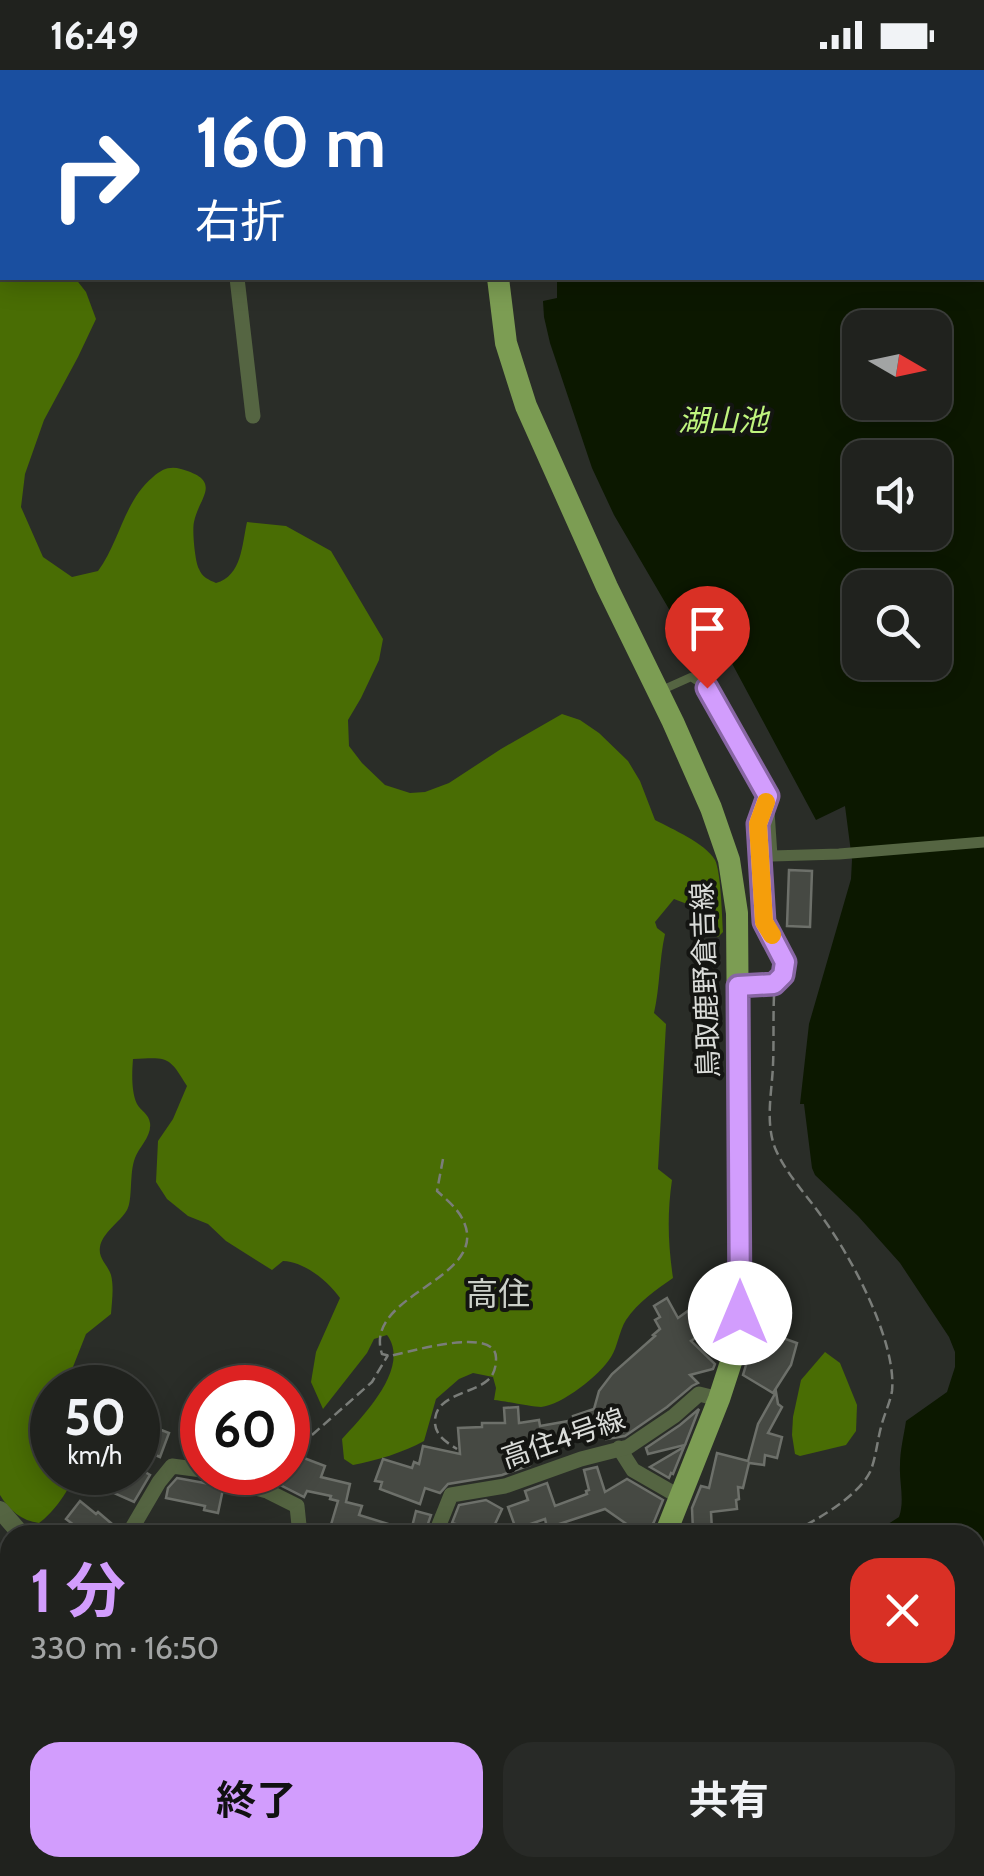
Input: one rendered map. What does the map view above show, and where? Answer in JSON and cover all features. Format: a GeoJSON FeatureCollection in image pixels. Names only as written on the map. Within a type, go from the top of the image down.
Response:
{"type":"FeatureCollection","features":[{"type":"Feature","properties":{"kind":"main road","name":"鳥取鹿野倉吉線"},"geometry":{"type":"LineString","coordinates":[[498,280],[506,342],[526,406],[711,808],[729,860],[738,913],[740,1313],[733,1356],[719,1400],[669,1525]]}},
{"type":"Feature","properties":{"kind":"street"},"geometry":{"type":"LineString","coordinates":[[237,280],[253,416]]}},
{"type":"Feature","properties":{"kind":"street"},"geometry":{"type":"LineString","coordinates":[[768,796],[772,856],[984,842]]}},
{"type":"Feature","properties":{"kind":"street","name":"高住4号線"},"geometry":{"type":"LineString","coordinates":[[439,1525],[451,1495],[505,1486],[580,1459],[628,1447],[698,1394],[719,1400]]}},
{"type":"Feature","properties":{"kind":"street"},"geometry":{"type":"LineString","coordinates":[[619,1448],[633,1470],[680,1497]]}},
{"type":"Feature","properties":{"kind":"street"},"geometry":{"type":"LineString","coordinates":[[134,1525],[159,1482],[172,1466],[180,1467]]}},
{"type":"Feature","properties":{"kind":"street"},"geometry":{"type":"LineString","coordinates":[[276,1495],[297,1506],[299,1525]]}},
{"type":"Feature","properties":{"kind":"lane"},"geometry":{"type":"LineString","coordinates":[[658,691],[691,677],[707,688],[768,796],[758,824],[764,922],[785,962],[783,975],[774,984],[738,986]]}},
{"type":"Feature","properties":{"kind":"path"},"geometry":{"type":"LineString","coordinates":[[774,984],[770,1104],[774,1144],[785,1168],[824,1218],[856,1273],[887,1348],[892,1372],[892,1394],[869,1474],[840,1503],[803,1525]]}},
{"type":"Feature","properties":{"kind":"path"},"geometry":{"type":"LineString","coordinates":[[443,1159],[438,1191],[464,1220],[464,1252],[442,1276],[400,1306],[386,1324],[380,1346],[382,1354],[388,1355],[463,1341],[494,1348],[497,1354],[493,1374],[486,1382],[441,1404],[434,1414],[435,1428],[442,1439],[457,1449]]}},
{"type":"Feature","properties":{"kind":"path"},"geometry":{"type":"LineString","coordinates":[[310,1426],[312,1436],[372,1382],[388,1355]]}},
{"type":"Feature","properties":{"kind":"green space"},"geometry":{"type":"Polygon","coordinates":[[[0,280],[77,280],[86,292],[96,319],[44,420],[25,474],[21,507],[43,557],[72,577],[98,571],[143,487],[166,469],[194,474],[205,484],[193,532],[198,565],[208,579],[216,583],[231,574],[247,522],[286,526],[331,551],[383,639],[379,660],[348,720],[349,746],[385,785],[410,793],[425,792],[449,783],[562,714],[580,720],[628,761],[655,820],[696,842],[715,860],[723,932],[718,937],[710,932],[710,919],[700,909],[674,899],[655,922],[665,934],[654,1013],[666,1024],[658,1169],[672,1180],[669,1229],[673,1278],[631,1314],[606,1364],[559,1401],[541,1407],[494,1400],[493,1377],[473,1373],[459,1379],[436,1399],[424,1441],[353,1465],[344,1459],[342,1439],[372,1404],[389,1376],[393,1348],[387,1335],[374,1339],[323,1409],[311,1382],[316,1352],[340,1298],[322,1279],[300,1265],[283,1261],[272,1270],[167,1199],[156,1182],[158,1141],[173,1119],[187,1086],[166,1060],[133,1059],[135,1099],[148,1117],[150,1128],[133,1164],[127,1210],[100,1247],[112,1280],[111,1314],[86,1334],[74,1365],[30,1365],[30,1495],[64,1495],[39,1523],[16,1514],[0,1495],[0,280]]]}},
{"type":"Feature","properties":{"kind":"green space"},"geometry":{"type":"Polygon","coordinates":[[[825,1352],[840,1363],[857,1405],[856,1431],[846,1445],[800,1456],[795,1454],[792,1435],[801,1380],[825,1352]]]}},
{"type":"Feature","properties":{"kind":"water","name":"湖山池"},"geometry":{"type":"Polygon","coordinates":[[[557,280],[984,280],[984,1525],[887,1525],[901,1511],[900,1459],[906,1421],[947,1392],[955,1352],[900,1263],[812,1168],[804,1104],[800,1104],[809,1024],[851,879],[845,806],[816,820],[728,656],[697,657],[614,515],[592,468],[550,343],[543,301],[557,298],[557,280]]]}},
{"type":"Feature","properties":{"kind":"building"},"geometry":{"type":"Polygon","coordinates":[[[789,870],[812,871],[810,927],[787,926],[789,870]]]}},
{"type":"Feature","properties":{"kind":"building"},"geometry":{"type":"Polygon","coordinates":[[[667,1298],[678,1318],[702,1304],[706,1309],[717,1298],[725,1306],[713,1319],[716,1324],[691,1341],[715,1364],[713,1369],[690,1375],[698,1383],[625,1436],[606,1439],[603,1428],[595,1429],[593,1425],[566,1434],[568,1444],[539,1449],[540,1456],[530,1457],[530,1465],[502,1475],[448,1484],[440,1493],[425,1488],[420,1504],[380,1489],[382,1482],[375,1481],[383,1459],[412,1468],[414,1462],[419,1464],[423,1446],[460,1454],[458,1428],[505,1423],[504,1408],[518,1407],[519,1423],[539,1420],[540,1426],[574,1420],[573,1416],[594,1409],[599,1391],[612,1374],[660,1329],[655,1320],[660,1317],[654,1306],[667,1298]]]}},
{"type":"Feature","properties":{"kind":"building"},"geometry":{"type":"Polygon","coordinates":[[[769,1333],[797,1343],[791,1365],[773,1393],[743,1375],[750,1352],[760,1358],[769,1333]]]}},
{"type":"Feature","properties":{"kind":"building"},"geometry":{"type":"Polygon","coordinates":[[[776,1392],[782,1407],[768,1433],[782,1437],[777,1458],[765,1455],[764,1465],[749,1463],[743,1488],[738,1487],[737,1509],[711,1512],[712,1525],[693,1525],[692,1508],[701,1486],[709,1488],[717,1453],[748,1461],[758,1424],[776,1392]]]}},
{"type":"Feature","properties":{"kind":"building"},"geometry":{"type":"Polygon","coordinates":[[[699,1409],[685,1445],[648,1454],[646,1448],[699,1409]]]}},
{"type":"Feature","properties":{"kind":"building"},"geometry":{"type":"Polygon","coordinates":[[[160,1430],[169,1433],[160,1457],[160,1430]]]}},
{"type":"Feature","properties":{"kind":"building"},"geometry":{"type":"Polygon","coordinates":[[[684,1447],[669,1478],[650,1467],[684,1447]]]}},
{"type":"Feature","properties":{"kind":"building"},"geometry":{"type":"Polygon","coordinates":[[[310,1460],[325,1466],[321,1477],[350,1484],[346,1502],[362,1506],[359,1515],[392,1525],[331,1525],[338,1501],[330,1499],[331,1496],[310,1492],[310,1460]]]}},
{"type":"Feature","properties":{"kind":"building"},"geometry":{"type":"Polygon","coordinates":[[[597,1467],[605,1492],[627,1479],[663,1500],[652,1525],[628,1525],[605,1509],[556,1525],[546,1525],[545,1519],[515,1525],[508,1507],[528,1500],[525,1491],[547,1483],[555,1506],[587,1494],[584,1470],[597,1467]]]}},
{"type":"Feature","properties":{"kind":"building"},"geometry":{"type":"Polygon","coordinates":[[[177,1478],[180,1495],[222,1495],[218,1513],[204,1510],[205,1506],[166,1498],[168,1488],[177,1478]]]}},
{"type":"Feature","properties":{"kind":"building"},"geometry":{"type":"Polygon","coordinates":[[[118,1495],[138,1495],[134,1502],[118,1495]]]}},
{"type":"Feature","properties":{"kind":"building"},"geometry":{"type":"Polygon","coordinates":[[[486,1500],[502,1509],[495,1525],[459,1525],[452,1523],[459,1505],[486,1500]]]}},
{"type":"Feature","properties":{"kind":"building"},"geometry":{"type":"Polygon","coordinates":[[[80,1501],[113,1525],[74,1525],[66,1519],[80,1501]]]}},
{"type":"Feature","properties":{"kind":"building"},"geometry":{"type":"Polygon","coordinates":[[[416,1511],[431,1515],[428,1525],[412,1525],[416,1511]]]}},
{"type":"Feature","properties":{"kind":"slow traffic"},"geometry":{"type":"LineString","coordinates":[[766,802],[758,824],[764,922],[772,935]]}},
{"type":"Feature","properties":{"kind":"district","name":"高住"},"geometry":{"type":"Point","coordinates":[498,1294]}},
{"type":"Feature","properties":{"kind":"route"},"geometry":{"type":"LineString","coordinates":[[707,688],[768,796],[758,824],[764,922],[785,962],[783,975],[774,984],[738,986],[740,1313]]}}]}
